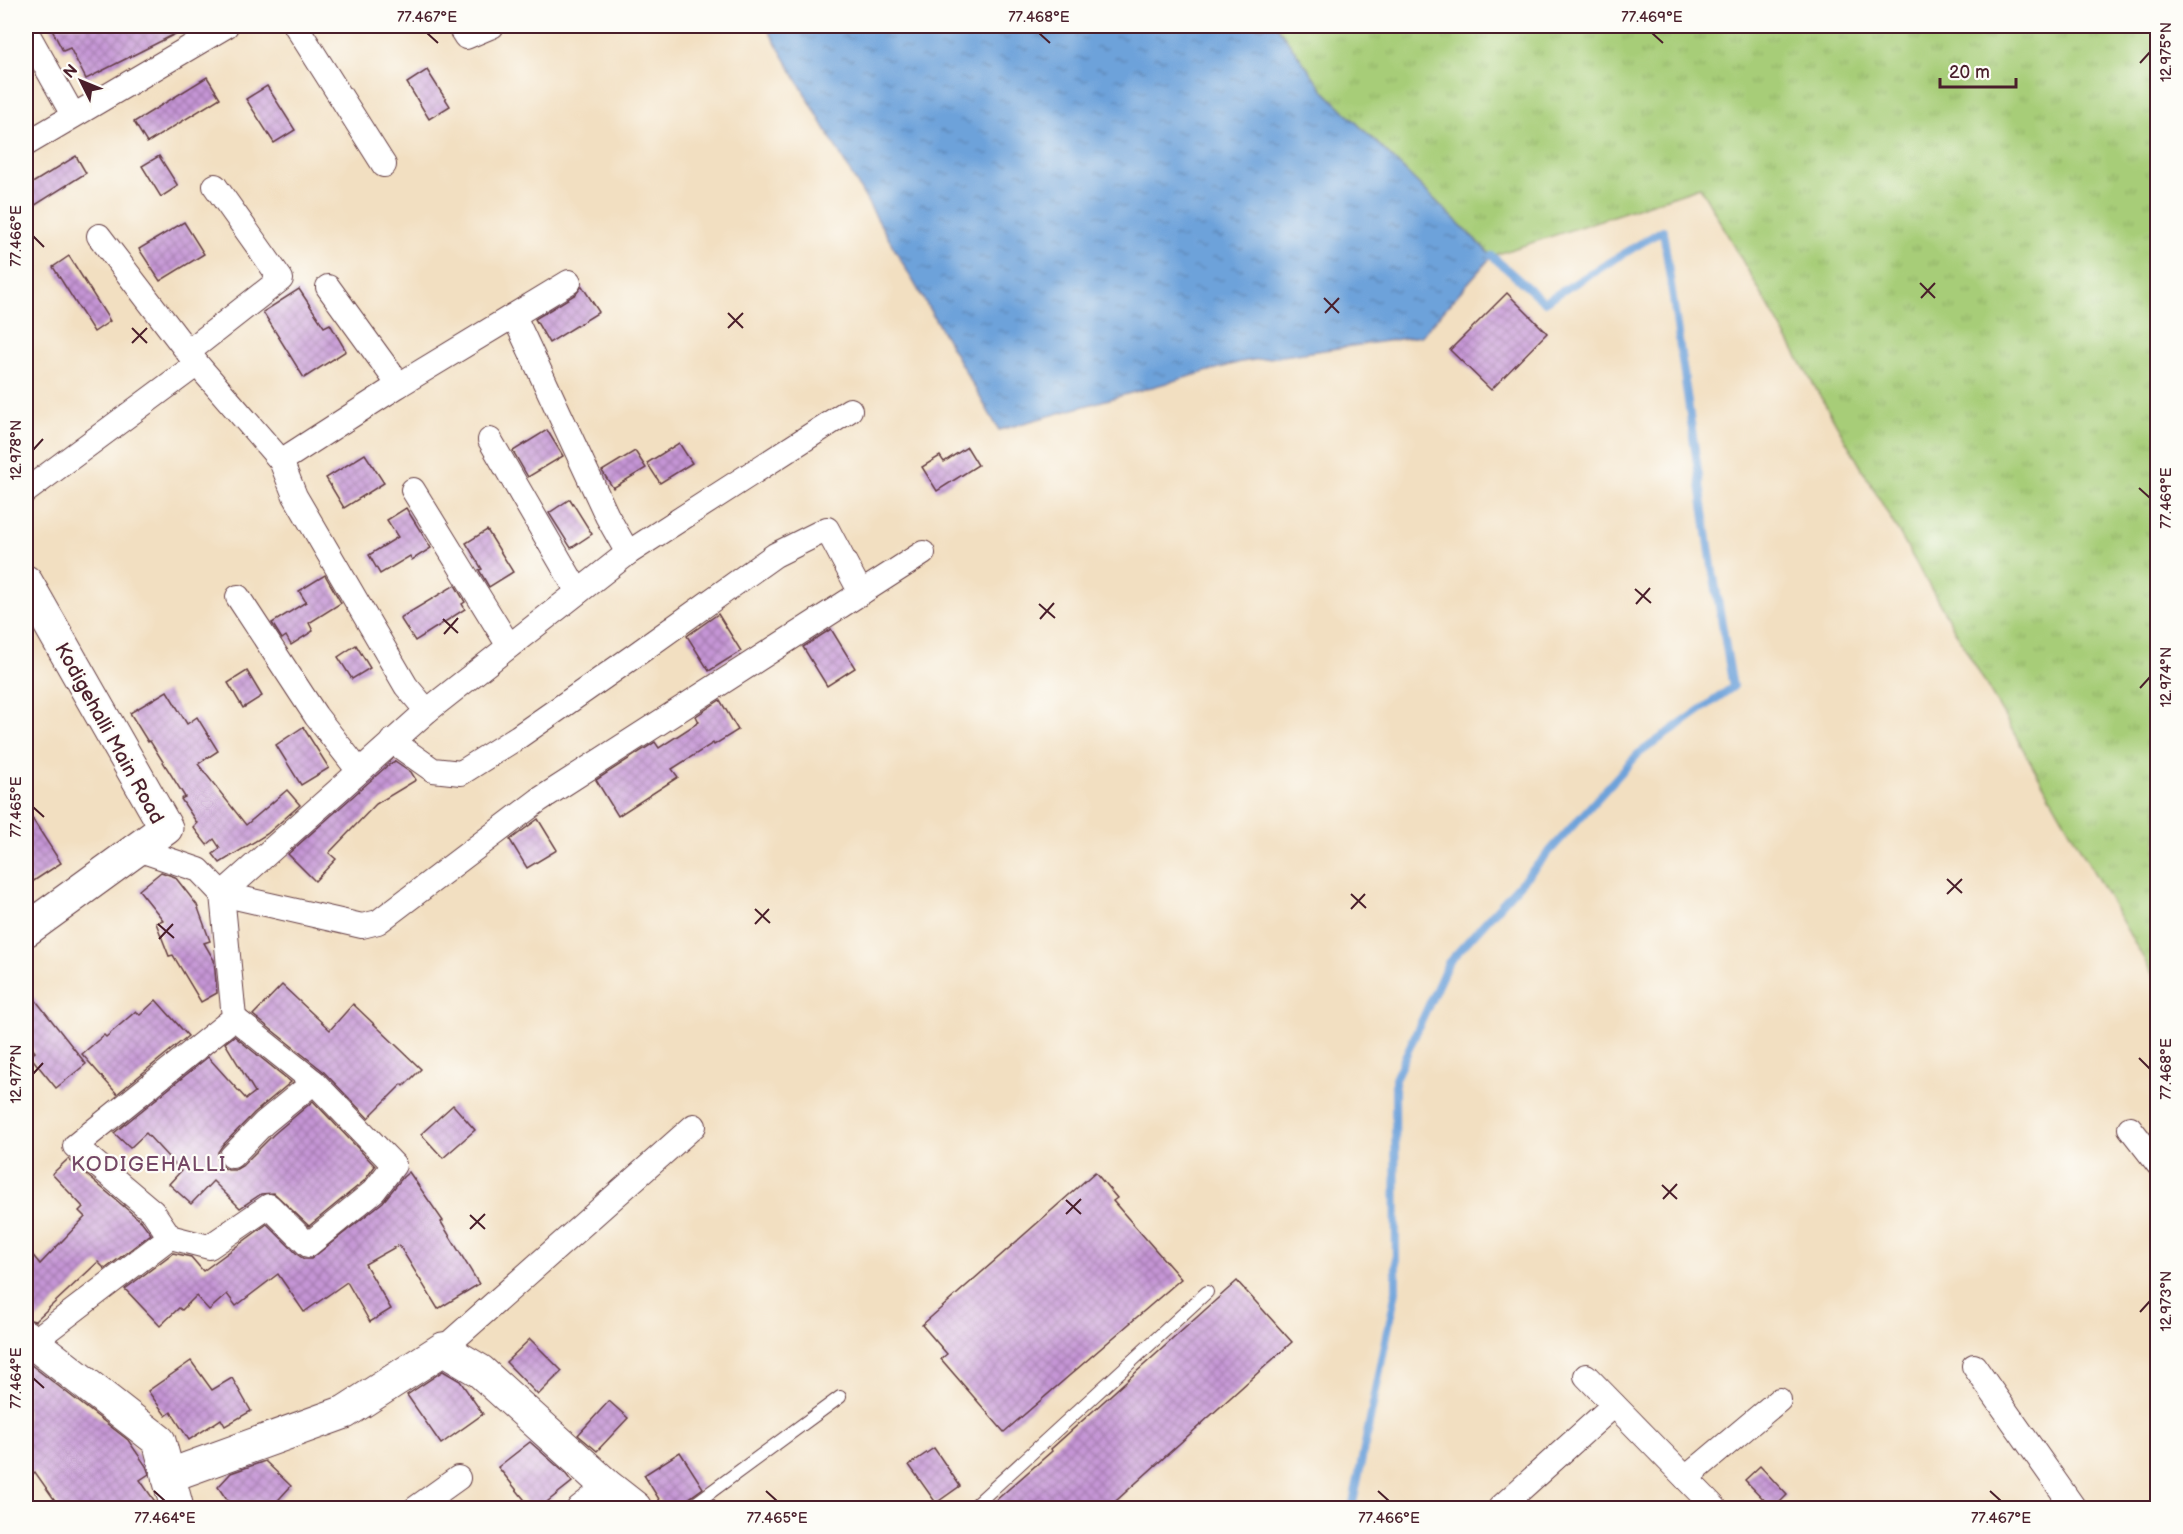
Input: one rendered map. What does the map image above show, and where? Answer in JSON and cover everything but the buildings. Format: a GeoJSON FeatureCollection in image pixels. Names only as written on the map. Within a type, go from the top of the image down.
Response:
{"type":"FeatureCollection","features":[{"type":"Feature","properties":{"kind":"street"},"geometry":{"type":"LineString","coordinates":[[26,144],[226,26]]}},
{"type":"Feature","properties":{"kind":"street"},"geometry":{"type":"LineString","coordinates":[[296,26],[384,165]]}},
{"type":"Feature","properties":{"kind":"street"},"geometry":{"type":"LineString","coordinates":[[459,26],[466,37],[492,26]]}},
{"type":"Feature","properties":{"kind":"street"},"geometry":{"type":"LineString","coordinates":[[26,31],[73,115]]}},
{"type":"Feature","properties":{"kind":"street"},"geometry":{"type":"LineString","coordinates":[[26,491],[193,358],[281,279],[215,186]]}},
{"type":"Feature","properties":{"kind":"street"},"geometry":{"type":"LineString","coordinates":[[99,236],[193,358],[281,461],[295,496],[406,686],[427,711]]}},
{"type":"Feature","properties":{"kind":"street"},"geometry":{"type":"LineString","coordinates":[[281,461],[569,282]]}},
{"type":"Feature","properties":{"kind":"street"},"geometry":{"type":"LineString","coordinates":[[328,287],[399,386]]}},
{"type":"Feature","properties":{"kind":"street"},"geometry":{"type":"LineString","coordinates":[[514,316],[607,516],[628,553]]}},
{"type":"Feature","properties":{"kind":"street"},"geometry":{"type":"LineString","coordinates":[[222,894],[427,711],[628,553],[850,410]]}},
{"type":"Feature","properties":{"kind":"street"},"geometry":{"type":"LineString","coordinates":[[490,440],[578,592]]}},
{"type":"Feature","properties":{"kind":"street"},"geometry":{"type":"LineString","coordinates":[[412,490],[509,646]]}},
{"type":"Feature","properties":{"kind":"street"},"geometry":{"type":"LineString","coordinates":[[392,741],[433,770],[461,773],[518,737],[775,555],[827,530],[861,593]]}},
{"type":"Feature","properties":{"kind":"street"},"geometry":{"type":"LineString","coordinates":[[137,849],[199,870],[222,894],[362,926],[378,922],[539,800],[923,553]]}},
{"type":"Feature","properties":{"kind":"street","name":"Kodigehalli Main Road"},"geometry":{"type":"LineString","coordinates":[[26,582],[166,828],[28,922]]}},
{"type":"Feature","properties":{"kind":"street"},"geometry":{"type":"LineString","coordinates":[[238,597],[316,716],[358,771]]}},
{"type":"Feature","properties":{"kind":"street"},"geometry":{"type":"LineString","coordinates":[[222,894],[234,1018],[314,1082],[394,1165],[374,1191],[308,1245],[269,1206],[209,1247],[170,1237],[153,1212],[75,1146],[234,1018]]}},
{"type":"Feature","properties":{"kind":"street"},"geometry":{"type":"LineString","coordinates":[[232,1156],[264,1123],[314,1082]]}},
{"type":"Feature","properties":{"kind":"street"},"geometry":{"type":"LineString","coordinates":[[168,1476],[345,1412],[443,1349],[694,1126]]}},
{"type":"Feature","properties":{"kind":"street"},"geometry":{"type":"LineString","coordinates":[[2130,1128],[2157,1164]]}},
{"type":"Feature","properties":{"kind":"street"},"geometry":{"type":"LineString","coordinates":[[170,1237],[28,1342],[159,1441],[177,1509]]}},
{"type":"Feature","properties":{"kind":"street"},"geometry":{"type":"LineString","coordinates":[[443,1349],[480,1371],[635,1509]]}},
{"type":"Feature","properties":{"kind":"street"},"geometry":{"type":"LineString","coordinates":[[1974,1366],[2074,1509]]}},
{"type":"Feature","properties":{"kind":"street"},"geometry":{"type":"LineString","coordinates":[[1586,1376],[1715,1509]]}},
{"type":"Feature","properties":{"kind":"street"},"geometry":{"type":"LineString","coordinates":[[1686,1478],[1779,1400]]}},
{"type":"Feature","properties":{"kind":"street"},"geometry":{"type":"LineString","coordinates":[[1500,1509],[1614,1405]]}},
{"type":"Feature","properties":{"kind":"street"},"geometry":{"type":"LineString","coordinates":[[416,1509],[458,1478]]}},
{"type":"Feature","properties":{"kind":"street"},"geometry":{"type":"LineString","coordinates":[[579,1509],[607,1486]]}},
{"type":"Feature","properties":{"kind":"lane"},"geometry":{"type":"LineString","coordinates":[[972,1509],[1207,1293]]}},
{"type":"Feature","properties":{"kind":"lane"},"geometry":{"type":"LineString","coordinates":[[689,1509],[840,1396]]}},
{"type":"Feature","properties":{"kind":"green space"},"geometry":{"type":"Polygon","coordinates":[[[1277,26],[2157,26],[2157,982],[1700,187],[1492,256],[1324,91],[1277,26]]]}},
{"type":"Feature","properties":{"kind":"water"},"geometry":{"type":"Polygon","coordinates":[[[766,26],[1277,26],[1324,91],[1492,256],[1421,336],[1241,362],[999,430],[766,26]]]}},
{"type":"Feature","properties":{"kind":"waterway"},"geometry":{"type":"LineString","coordinates":[[1352,1508],[1396,1291],[1395,1079],[1448,963],[1638,754],[1733,687],[1711,560],[1663,230],[1544,302],[1492,256]]}},
{"type":"Feature","properties":{"kind":"district","name":"KODIGEHALLI"},"geometry":{"type":"Point","coordinates":[149,1164]}}]}
